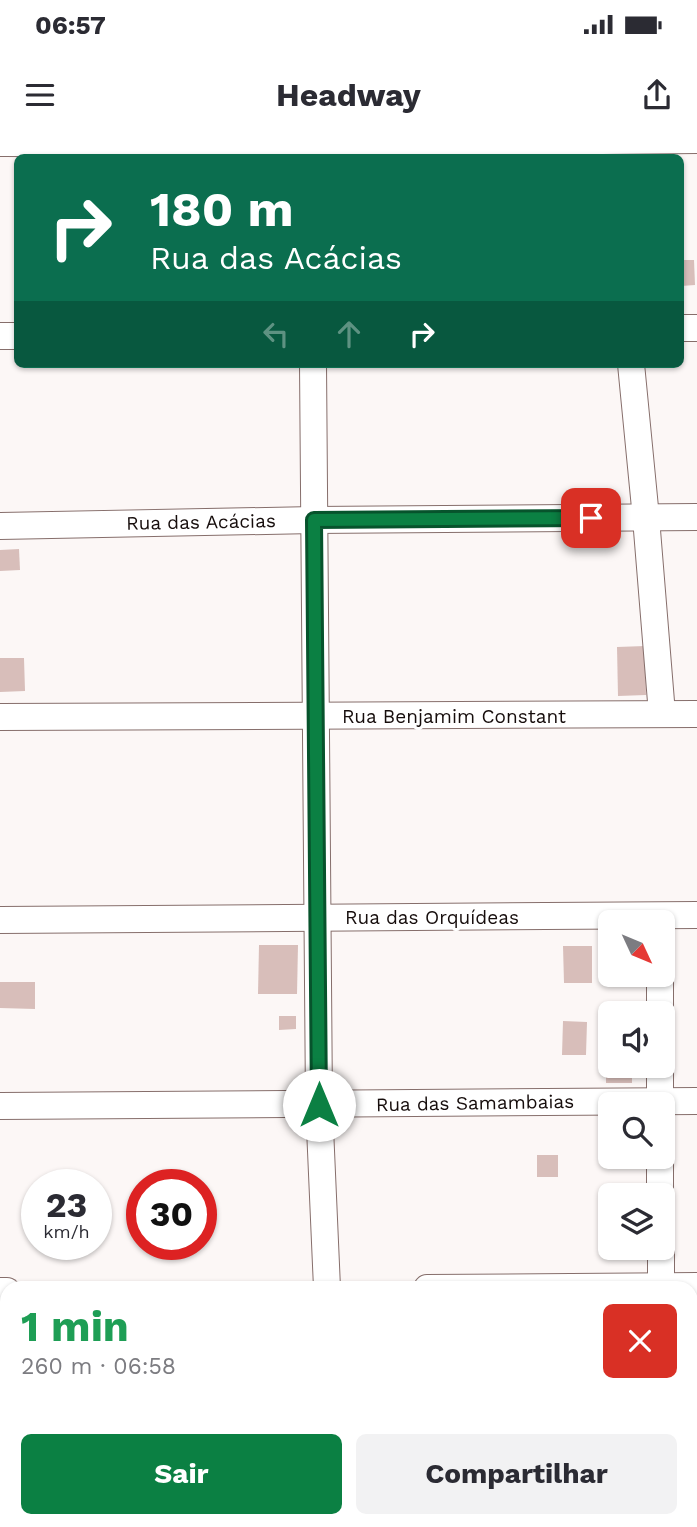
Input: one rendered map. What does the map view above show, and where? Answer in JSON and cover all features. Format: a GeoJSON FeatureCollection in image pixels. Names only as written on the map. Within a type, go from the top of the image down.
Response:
{"type":"FeatureCollection","features":[{"type":"Feature","properties":{"kind":"street"},"geometry":{"type":"LineString","coordinates":[[0,143],[310,147],[697,140]]}},
{"type":"Feature","properties":{"kind":"street"},"geometry":{"type":"LineString","coordinates":[[313,368],[319,1105],[327,1281]]}},
{"type":"Feature","properties":{"kind":"street"},"geometry":{"type":"LineString","coordinates":[[631,368],[662,714]]}},
{"type":"Feature","properties":{"kind":"street","name":"Rua das Acácias"},"geometry":{"type":"LineString","coordinates":[[0,526],[697,517]]}},
{"type":"Feature","properties":{"kind":"street","name":"Rua Benjamim Constant"},"geometry":{"type":"LineString","coordinates":[[0,717],[697,714]]}},
{"type":"Feature","properties":{"kind":"street","name":"Rua das Orquídeas"},"geometry":{"type":"LineString","coordinates":[[676,917],[697,915]]}},
{"type":"Feature","properties":{"kind":"street","name":"Rua das Orquídeas"},"geometry":{"type":"LineString","coordinates":[[0,920],[318,917],[598,919]]}},
{"type":"Feature","properties":{"kind":"street","name":"Rua das Samambaias"},"geometry":{"type":"LineString","coordinates":[[675,1102],[697,1101]]}},
{"type":"Feature","properties":{"kind":"street","name":"Rua das Samambaias"},"geometry":{"type":"LineString","coordinates":[[0,1105],[598,1103]]}},
{"type":"Feature","properties":{"kind":"street"},"geometry":{"type":"LineString","coordinates":[[661,1260],[661,1281]]}},
{"type":"Feature","properties":{"kind":"building"},"geometry":{"type":"Polygon","coordinates":[[[684,260],[694,260],[695,285],[684,286],[684,260]]]}},
{"type":"Feature","properties":{"kind":"building"},"geometry":{"type":"Polygon","coordinates":[[[19,549],[20,570],[0,571],[0,550],[19,549]]]}},
{"type":"Feature","properties":{"kind":"building"},"geometry":{"type":"Polygon","coordinates":[[[645,646],[646,695],[618,696],[617,647],[645,646]]]}},
{"type":"Feature","properties":{"kind":"building"},"geometry":{"type":"Polygon","coordinates":[[[0,658],[24,658],[25,691],[0,692],[0,658]]]}},
{"type":"Feature","properties":{"kind":"building"},"geometry":{"type":"Polygon","coordinates":[[[259,945],[298,945],[297,994],[258,994],[259,945]]]}},
{"type":"Feature","properties":{"kind":"building"},"geometry":{"type":"Polygon","coordinates":[[[563,946],[592,946],[592,983],[564,983],[563,946]]]}},
{"type":"Feature","properties":{"kind":"building"},"geometry":{"type":"Polygon","coordinates":[[[0,982],[35,982],[35,1009],[0,1008],[0,982]]]}},
{"type":"Feature","properties":{"kind":"building"},"geometry":{"type":"Polygon","coordinates":[[[279,1016],[296,1016],[296,1029],[279,1030],[279,1016]]]}},
{"type":"Feature","properties":{"kind":"building"},"geometry":{"type":"Polygon","coordinates":[[[563,1021],[587,1022],[586,1055],[562,1055],[563,1021]]]}},
{"type":"Feature","properties":{"kind":"building"},"geometry":{"type":"Polygon","coordinates":[[[606,1078],[632,1078],[632,1083],[606,1083],[606,1078]]]}},
{"type":"Feature","properties":{"kind":"building"},"geometry":{"type":"Polygon","coordinates":[[[537,1155],[558,1155],[558,1177],[537,1177],[537,1155]]]}},
{"type":"Feature","properties":{"kind":"route"},"geometry":{"type":"LineString","coordinates":[[319,1105],[314,520],[591,518]]}}]}
